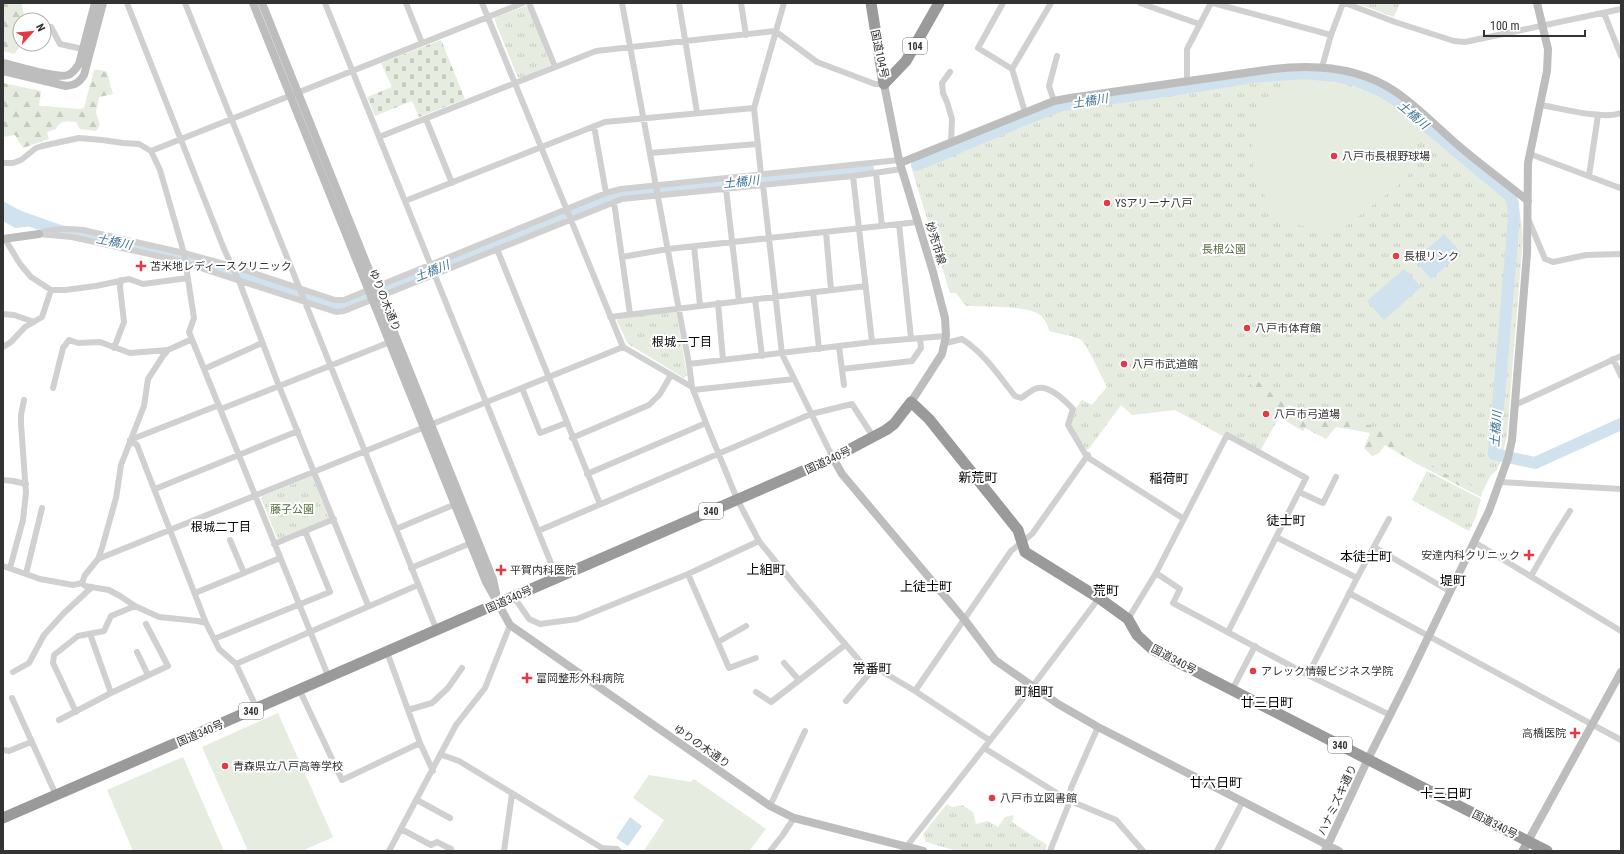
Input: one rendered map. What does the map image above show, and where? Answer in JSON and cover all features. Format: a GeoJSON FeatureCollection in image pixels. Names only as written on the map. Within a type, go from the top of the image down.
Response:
{"type":"FeatureCollection","features":[{"type":"Feature","properties":{"kind":"highway","name":"国道104号"},"geometry":{"type":"LineString","coordinates":[[871,3],[884,84]]}},
{"type":"Feature","properties":{"kind":"highway","name":"国道104号"},"geometry":{"type":"LineString","coordinates":[[884,84],[906,61],[939,3]]}},
{"type":"Feature","properties":{"kind":"highway","name":"国道340号"},"geometry":{"type":"LineString","coordinates":[[3,818],[329,678],[833,458],[874,438],[894,424],[911,402],[929,420],[1018,530],[1025,552],[1128,618],[1137,635],[1152,649],[1368,759],[1526,846],[1547,851]]}},
{"type":"Feature","properties":{"kind":"street"},"geometry":{"type":"LineString","coordinates":[[3,71],[66,86],[74,85],[80,81],[84,75],[86,50],[95,3]]}},
{"type":"Feature","properties":{"kind":"street"},"geometry":{"type":"LineString","coordinates":[[3,63],[58,76],[68,75],[74,71],[86,50],[103,3]]}},
{"type":"Feature","properties":{"kind":"street"},"geometry":{"type":"LineString","coordinates":[[127,3],[232,266],[240,281],[262,343],[368,605]]}},
{"type":"Feature","properties":{"kind":"street"},"geometry":{"type":"LineString","coordinates":[[185,3],[437,631]]}},
{"type":"Feature","properties":{"kind":"street","name":"ゆりの木通り"},"geometry":{"type":"LineString","coordinates":[[253,3],[295,94]]}},
{"type":"Feature","properties":{"kind":"street","name":"ゆりの木通り"},"geometry":{"type":"LineString","coordinates":[[262,3],[295,94],[371,288],[458,503],[492,579],[499,604]]}},
{"type":"Feature","properties":{"kind":"street"},"geometry":{"type":"LineString","coordinates":[[325,3],[557,578]]}},
{"type":"Feature","properties":{"kind":"street"},"geometry":{"type":"LineString","coordinates":[[406,3],[422,43]]}},
{"type":"Feature","properties":{"kind":"street"},"geometry":{"type":"LineString","coordinates":[[482,3],[623,347],[693,389],[794,379]]}},
{"type":"Feature","properties":{"kind":"street"},"geometry":{"type":"LineString","coordinates":[[151,151],[522,3]]}},
{"type":"Feature","properties":{"kind":"street"},"geometry":{"type":"LineString","coordinates":[[529,3],[555,67]]}},
{"type":"Feature","properties":{"kind":"street"},"geometry":{"type":"LineString","coordinates":[[622,3],[678,308],[690,364],[693,389],[737,499],[759,541],[870,673]]}},
{"type":"Feature","properties":{"kind":"street"},"geometry":{"type":"LineString","coordinates":[[679,3],[697,112]]}},
{"type":"Feature","properties":{"kind":"street"},"geometry":{"type":"LineString","coordinates":[[741,3],[746,35]]}},
{"type":"Feature","properties":{"kind":"street"},"geometry":{"type":"LineString","coordinates":[[761,174],[754,108],[784,3]]}},
{"type":"Feature","properties":{"kind":"street"},"geometry":{"type":"LineString","coordinates":[[1003,3],[978,48],[1012,69],[1025,112]]}},
{"type":"Feature","properties":{"kind":"street"},"geometry":{"type":"LineString","coordinates":[[1012,69],[1051,3]]}},
{"type":"Feature","properties":{"kind":"street"},"geometry":{"type":"LineString","coordinates":[[1140,3],[1199,24]]}},
{"type":"Feature","properties":{"kind":"street"},"geometry":{"type":"LineString","coordinates":[[1187,80],[1187,49],[1199,24],[1212,3],[1331,35]]}},
{"type":"Feature","properties":{"kind":"street"},"geometry":{"type":"LineString","coordinates":[[1322,67],[1331,35],[1344,3],[1395,22],[1454,41],[1465,42],[1544,27],[1621,9]]}},
{"type":"Feature","properties":{"kind":"street","name":"ハナミズキ通り"},"geometry":{"type":"LineString","coordinates":[[1326,848],[1489,511],[1500,482],[1510,447],[1528,253],[1527,179],[1530,154],[1547,71],[1548,49],[1544,27],[1537,3]]}},
{"type":"Feature","properties":{"kind":"street"},"geometry":{"type":"LineString","coordinates":[[1604,13],[1621,56]]}},
{"type":"Feature","properties":{"kind":"street"},"geometry":{"type":"LineString","coordinates":[[52,29],[60,44],[86,50]]}},
{"type":"Feature","properties":{"kind":"street"},"geometry":{"type":"LineString","coordinates":[[380,137],[596,52],[686,41],[775,32],[817,62],[875,84],[884,84]]}},
{"type":"Feature","properties":{"kind":"street"},"geometry":{"type":"LineString","coordinates":[[1054,101],[1049,86],[1057,56]]}},
{"type":"Feature","properties":{"kind":"street"},"geometry":{"type":"LineString","coordinates":[[188,278],[143,284],[129,278],[96,286],[65,290],[51,290],[31,277],[20,264],[4,239],[40,234],[72,237],[186,263],[336,312],[344,311],[622,199],[876,173],[1054,101],[1187,80],[1298,66],[1342,70],[1371,79],[1396,92],[1528,201]]}},
{"type":"Feature","properties":{"kind":"street"},"geometry":{"type":"LineString","coordinates":[[950,72],[942,83],[943,93],[952,119],[951,142]]}},
{"type":"Feature","properties":{"kind":"street","name":"妙売市線"},"geometry":{"type":"LineString","coordinates":[[884,84],[901,164],[939,291],[945,318],[946,339],[942,354],[911,402]]}},
{"type":"Feature","properties":{"kind":"street"},"geometry":{"type":"LineString","coordinates":[[1540,105],[1598,115],[1613,116],[1621,113]]}},
{"type":"Feature","properties":{"kind":"street"},"geometry":{"type":"LineString","coordinates":[[405,201],[605,122],[697,112],[754,108]]}},
{"type":"Feature","properties":{"kind":"street"},"geometry":{"type":"LineString","coordinates":[[1589,176],[1598,115]]}},
{"type":"Feature","properties":{"kind":"street"},"geometry":{"type":"LineString","coordinates":[[426,119],[452,183]]}},
{"type":"Feature","properties":{"kind":"street"},"geometry":{"type":"LineString","coordinates":[[594,126],[606,193]]}},
{"type":"Feature","properties":{"kind":"street"},"geometry":{"type":"LineString","coordinates":[[3,164],[21,160],[36,148],[79,138],[123,144],[139,144],[151,151],[160,170],[184,253],[194,318],[189,332],[329,678]]}},
{"type":"Feature","properties":{"kind":"street"},"geometry":{"type":"LineString","coordinates":[[650,153],[757,144]]}},
{"type":"Feature","properties":{"kind":"street"},"geometry":{"type":"LineString","coordinates":[[1530,154],[1620,188],[1621,187]]}},
{"type":"Feature","properties":{"kind":"street"},"geometry":{"type":"LineString","coordinates":[[40,234],[48,230],[83,230],[184,253],[232,266],[335,300],[344,300],[606,193],[621,189],[761,174],[901,164]]}},
{"type":"Feature","properties":{"kind":"street"},"geometry":{"type":"LineString","coordinates":[[876,173],[882,226]]}},
{"type":"Feature","properties":{"kind":"street"},"geometry":{"type":"LineString","coordinates":[[853,176],[872,342]]}},
{"type":"Feature","properties":{"kind":"street"},"geometry":{"type":"LineString","coordinates":[[763,185],[782,354],[811,414],[842,474],[964,619],[995,660],[1058,704],[1098,727],[1243,801],[1326,848],[1340,851]]}},
{"type":"Feature","properties":{"kind":"street"},"geometry":{"type":"LineString","coordinates":[[726,189],[739,301]]}},
{"type":"Feature","properties":{"kind":"street"},"geometry":{"type":"LineString","coordinates":[[614,202],[630,314]]}},
{"type":"Feature","properties":{"kind":"street"},"geometry":{"type":"LineString","coordinates":[[1528,221],[1545,259],[1553,262],[1586,255],[1621,254]]}},
{"type":"Feature","properties":{"kind":"street"},"geometry":{"type":"LineString","coordinates":[[622,256],[694,246],[918,222]]}},
{"type":"Feature","properties":{"kind":"street"},"geometry":{"type":"LineString","coordinates":[[899,224],[911,338]]}},
{"type":"Feature","properties":{"kind":"street"},"geometry":{"type":"LineString","coordinates":[[826,232],[832,290]]}},
{"type":"Feature","properties":{"kind":"street"},"geometry":{"type":"LineString","coordinates":[[694,246],[700,305]]}},
{"type":"Feature","properties":{"kind":"street"},"geometry":{"type":"LineString","coordinates":[[497,250],[600,504]]}},
{"type":"Feature","properties":{"kind":"street"},"geometry":{"type":"LineString","coordinates":[[114,348],[124,322],[120,287],[121,280]]}},
{"type":"Feature","properties":{"kind":"street"},"geometry":{"type":"LineString","coordinates":[[610,317],[866,286]]}},
{"type":"Feature","properties":{"kind":"street"},"geometry":{"type":"LineString","coordinates":[[3,347],[11,342],[25,327],[42,317],[51,290]]}},
{"type":"Feature","properties":{"kind":"street"},"geometry":{"type":"LineString","coordinates":[[813,292],[820,349]]}},
{"type":"Feature","properties":{"kind":"street","name":"ゆりの木通り"},"geometry":{"type":"LineString","coordinates":[[375,298],[390,342],[428,427]]}},
{"type":"Feature","properties":{"kind":"street"},"geometry":{"type":"LineString","coordinates":[[755,299],[762,356]]}},
{"type":"Feature","properties":{"kind":"street"},"geometry":{"type":"LineString","coordinates":[[718,303],[723,360]]}},
{"type":"Feature","properties":{"kind":"street"},"geometry":{"type":"LineString","coordinates":[[3,314],[14,315],[34,322]]}},
{"type":"Feature","properties":{"kind":"street"},"geometry":{"type":"LineString","coordinates":[[690,364],[911,338],[962,339],[984,357],[1015,396],[1021,398],[1037,388],[1046,389],[1051,391],[1070,406],[1073,409],[1068,425],[1088,455],[1184,519]]}},
{"type":"Feature","properties":{"kind":"street"},"geometry":{"type":"LineString","coordinates":[[842,369],[912,362],[921,348],[920,338]]}},
{"type":"Feature","properties":{"kind":"street"},"geometry":{"type":"LineString","coordinates":[[53,388],[63,348],[69,340],[78,343],[100,342],[130,353],[168,350],[192,339]]}},
{"type":"Feature","properties":{"kind":"street"},"geometry":{"type":"LineString","coordinates":[[130,440],[279,386],[390,342]]}},
{"type":"Feature","properties":{"kind":"street"},"geometry":{"type":"LineString","coordinates":[[204,369],[262,343]]}},
{"type":"Feature","properties":{"kind":"street"},"geometry":{"type":"LineString","coordinates":[[839,346],[844,385]]}},
{"type":"Feature","properties":{"kind":"street"},"geometry":{"type":"LineString","coordinates":[[98,559],[623,347]]}},
{"type":"Feature","properties":{"kind":"street"},"geometry":{"type":"LineString","coordinates":[[82,583],[85,574],[98,559],[104,541],[116,498],[121,465],[144,406],[148,379],[168,350]]}},
{"type":"Feature","properties":{"kind":"street"},"geometry":{"type":"LineString","coordinates":[[1515,405],[1621,356]]}},
{"type":"Feature","properties":{"kind":"street"},"geometry":{"type":"LineString","coordinates":[[1614,359],[1621,376]]}},
{"type":"Feature","properties":{"kind":"street"},"geometry":{"type":"LineString","coordinates":[[572,438],[649,405],[660,394],[671,375]]}},
{"type":"Feature","properties":{"kind":"street"},"geometry":{"type":"LineString","coordinates":[[522,388],[540,433],[566,423]]}},
{"type":"Feature","properties":{"kind":"street"},"geometry":{"type":"LineString","coordinates":[[10,568],[23,520],[26,493],[20,415],[24,400]]}},
{"type":"Feature","properties":{"kind":"street"},"geometry":{"type":"LineString","coordinates":[[538,531],[811,414],[852,404],[874,438]]}},
{"type":"Feature","properties":{"kind":"street"},"geometry":{"type":"LineString","coordinates":[[587,474],[706,423]]}},
{"type":"Feature","properties":{"kind":"street"},"geometry":{"type":"LineString","coordinates":[[155,489],[298,431]]}},
{"type":"Feature","properties":{"kind":"street"},"geometry":{"type":"LineString","coordinates":[[1128,618],[1156,573],[1227,435],[1306,478],[1228,632]]}},
{"type":"Feature","properties":{"kind":"street"},"geometry":{"type":"LineString","coordinates":[[130,440],[137,445],[206,623],[219,649],[236,664],[257,708]]}},
{"type":"Feature","properties":{"kind":"street"},"geometry":{"type":"LineString","coordinates":[[915,691],[1011,551],[1032,534],[1088,455]]}},
{"type":"Feature","properties":{"kind":"street"},"geometry":{"type":"LineString","coordinates":[[1299,492],[1323,503],[1336,477]]}},
{"type":"Feature","properties":{"kind":"street"},"geometry":{"type":"LineString","coordinates":[[3,480],[26,484]]}},
{"type":"Feature","properties":{"kind":"street"},"geometry":{"type":"LineString","coordinates":[[1500,482],[1621,489]]}},
{"type":"Feature","properties":{"kind":"street"},"geometry":{"type":"LineString","coordinates":[[396,529],[458,503]]}},
{"type":"Feature","properties":{"kind":"street","name":"ゆりの木通り"},"geometry":{"type":"LineString","coordinates":[[458,503],[486,582],[510,625],[770,806],[794,818],[905,849],[923,851]]}},
{"type":"Feature","properties":{"kind":"street"},"geometry":{"type":"LineString","coordinates":[[26,574],[42,508]]}},
{"type":"Feature","properties":{"kind":"street"},"geometry":{"type":"LineString","coordinates":[[1531,576],[1570,510]]}},
{"type":"Feature","properties":{"kind":"street"},"geometry":{"type":"LineString","coordinates":[[274,544],[334,519]]}},
{"type":"Feature","properties":{"kind":"street"},"geometry":{"type":"LineString","coordinates":[[1308,675],[1349,593],[1389,519]]}},
{"type":"Feature","properties":{"kind":"street"},"geometry":{"type":"LineString","coordinates":[[214,639],[330,592],[305,531]]}},
{"type":"Feature","properties":{"kind":"street"},"geometry":{"type":"LineString","coordinates":[[1276,537],[1357,578]]}},
{"type":"Feature","properties":{"kind":"street"},"geometry":{"type":"LineString","coordinates":[[230,540],[244,573]]}},
{"type":"Feature","properties":{"kind":"street"},"geometry":{"type":"LineString","coordinates":[[514,597],[529,619],[540,624],[577,619],[688,574],[759,541]]}},
{"type":"Feature","properties":{"kind":"street"},"geometry":{"type":"LineString","coordinates":[[1474,542],[1621,632]]}},
{"type":"Feature","properties":{"kind":"street"},"geometry":{"type":"LineString","coordinates":[[411,568],[471,543]]}},
{"type":"Feature","properties":{"kind":"street"},"geometry":{"type":"LineString","coordinates":[[1374,547],[1451,592]]}},
{"type":"Feature","properties":{"kind":"street"},"geometry":{"type":"LineString","coordinates":[[195,593],[280,558]]}},
{"type":"Feature","properties":{"kind":"street"},"geometry":{"type":"LineString","coordinates":[[3,566],[40,579],[73,585],[82,583],[85,586],[109,590],[135,606],[158,617],[206,623]]}},
{"type":"Feature","properties":{"kind":"street"},"geometry":{"type":"LineString","coordinates":[[1156,573],[1180,589],[1173,603],[1308,675],[1390,715]]}},
{"type":"Feature","properties":{"kind":"street"},"geometry":{"type":"LineString","coordinates":[[688,574],[729,668],[756,658]]}},
{"type":"Feature","properties":{"kind":"street"},"geometry":{"type":"LineString","coordinates":[[236,664],[418,584]]}},
{"type":"Feature","properties":{"kind":"street"},"geometry":{"type":"LineString","coordinates":[[13,672],[29,663],[44,635],[92,587]]}},
{"type":"Feature","properties":{"kind":"street"},"geometry":{"type":"LineString","coordinates":[[1349,593],[1621,740]]}},
{"type":"Feature","properties":{"kind":"street"},"geometry":{"type":"LineString","coordinates":[[905,849],[1032,687],[1099,598]]}},
{"type":"Feature","properties":{"kind":"street"},"geometry":{"type":"LineString","coordinates":[[76,712],[53,663],[54,656],[78,636],[104,631],[111,616],[135,606]]}},
{"type":"Feature","properties":{"kind":"street"},"geometry":{"type":"LineString","coordinates":[[59,720],[168,666],[146,624]]}},
{"type":"Feature","properties":{"kind":"street"},"geometry":{"type":"LineString","coordinates":[[389,851],[442,755],[456,725],[485,688],[510,625]]}},
{"type":"Feature","properties":{"kind":"street"},"geometry":{"type":"LineString","coordinates":[[718,642],[746,626]]}},
{"type":"Feature","properties":{"kind":"street"},"geometry":{"type":"LineString","coordinates":[[90,634],[112,693]]}},
{"type":"Feature","properties":{"kind":"street"},"geometry":{"type":"LineString","coordinates":[[756,692],[771,702],[845,645]]}},
{"type":"Feature","properties":{"kind":"street"},"geometry":{"type":"LineString","coordinates":[[1232,690],[1254,646]]}},
{"type":"Feature","properties":{"kind":"street"},"geometry":{"type":"LineString","coordinates":[[137,652],[148,675]]}},
{"type":"Feature","properties":{"kind":"street"},"geometry":{"type":"LineString","coordinates":[[388,652],[420,743],[433,770]]}},
{"type":"Feature","properties":{"kind":"street"},"geometry":{"type":"LineString","coordinates":[[784,663],[799,680]]}},
{"type":"Feature","properties":{"kind":"street"},"geometry":{"type":"LineString","coordinates":[[408,710],[432,703],[448,688],[462,668]]}},
{"type":"Feature","properties":{"kind":"street"},"geometry":{"type":"LineString","coordinates":[[846,701],[870,673],[878,669],[915,691],[989,740]]}},
{"type":"Feature","properties":{"kind":"street"},"geometry":{"type":"LineString","coordinates":[[1526,846],[1621,672]]}},
{"type":"Feature","properties":{"kind":"street"},"geometry":{"type":"LineString","coordinates":[[300,690],[342,780],[420,743]]}},
{"type":"Feature","properties":{"kind":"street"},"geometry":{"type":"LineString","coordinates":[[12,698],[56,794]]}},
{"type":"Feature","properties":{"kind":"street"},"geometry":{"type":"LineString","coordinates":[[1050,851],[1068,806],[1071,788],[1098,727]]}},
{"type":"Feature","properties":{"kind":"street"},"geometry":{"type":"LineString","coordinates":[[770,806],[805,731]]}},
{"type":"Feature","properties":{"kind":"street"},"geometry":{"type":"LineString","coordinates":[[3,750],[9,750],[31,742]]}},
{"type":"Feature","properties":{"kind":"street"},"geometry":{"type":"LineString","coordinates":[[984,748],[1068,800],[1116,820],[1143,851]]}},
{"type":"Feature","properties":{"kind":"street"},"geometry":{"type":"LineString","coordinates":[[442,755],[459,761],[602,848],[617,850]]}},
{"type":"Feature","properties":{"kind":"street"},"geometry":{"type":"LineString","coordinates":[[504,851],[512,794]]}},
{"type":"Feature","properties":{"kind":"street"},"geometry":{"type":"LineString","coordinates":[[417,800],[450,818]]}},
{"type":"Feature","properties":{"kind":"street"},"geometry":{"type":"LineString","coordinates":[[1217,851],[1243,801]]}},
{"type":"Feature","properties":{"kind":"street"},"geometry":{"type":"LineString","coordinates":[[770,851],[794,818]]}},
{"type":"Feature","properties":{"kind":"street"},"geometry":{"type":"LineString","coordinates":[[401,829],[431,845],[437,842],[451,850]]}},
{"type":"Feature","properties":{"kind":"green space"},"geometry":{"type":"Polygon","coordinates":[[[3,3],[23,3],[23,12],[12,12],[12,52],[16,52],[14,54],[3,51],[3,3]]]}},
{"type":"Feature","properties":{"kind":"green space"},"geometry":{"type":"Polygon","coordinates":[[[1356,3],[1400,3],[1394,17],[1356,3]]]}},
{"type":"Feature","properties":{"kind":"green space"},"geometry":{"type":"Polygon","coordinates":[[[525,6],[528,7],[550,66],[520,79],[518,78],[495,18],[525,6]]]}},
{"type":"Feature","properties":{"kind":"green space"},"geometry":{"type":"Polygon","coordinates":[[[441,40],[465,99],[419,117],[412,101],[375,116],[367,97],[392,87],[381,63],[441,40]]]}},
{"type":"Feature","properties":{"kind":"green space"},"geometry":{"type":"Polygon","coordinates":[[[94,70],[107,72],[113,94],[99,97],[96,112],[100,125],[96,131],[80,129],[76,122],[64,122],[56,129],[47,132],[49,139],[23,148],[15,135],[3,137],[3,83],[41,91],[39,106],[81,109],[84,108],[94,70]]]}},
{"type":"Feature","properties":{"kind":"green space","name":"長根公園"},"geometry":{"type":"Polygon","coordinates":[[[1293,71],[1346,77],[1371,85],[1395,98],[1510,193],[1516,204],[1521,220],[1523,238],[1507,435],[1502,457],[1497,470],[1491,475],[1483,491],[1454,480],[1421,461],[1379,429],[1286,405],[1260,451],[1226,432],[1223,436],[1175,410],[1132,415],[1121,405],[1088,450],[1070,425],[1075,409],[1082,400],[1092,405],[1107,387],[1083,342],[1080,339],[1049,331],[1043,318],[1034,312],[1016,308],[966,306],[956,293],[950,293],[912,170],[913,165],[957,148],[958,145],[1061,103],[1251,75],[1293,71]]]}},
{"type":"Feature","properties":{"kind":"green space","name":"八戸市長根野球場"},"geometry":{"type":"Polygon","coordinates":[[[1315,75],[1334,78],[1401,115],[1411,127],[1415,150],[1415,161],[1412,170],[1406,179],[1346,226],[1328,234],[1325,228],[1292,223],[1274,209],[1256,177],[1252,153],[1253,139],[1259,121],[1264,107],[1272,95],[1289,82],[1300,79],[1314,80],[1315,75]]]}},
{"type":"Feature","properties":{"kind":"green space"},"geometry":{"type":"Polygon","coordinates":[[[676,312],[687,375],[684,378],[630,345],[627,342],[617,321],[619,318],[676,312]]]}},
{"type":"Feature","properties":{"kind":"green space"},"geometry":{"type":"Polygon","coordinates":[[[1252,373],[1262,386],[1289,407],[1313,414],[1343,417],[1381,429],[1423,460],[1454,479],[1483,490],[1481,497],[1417,464],[1385,445],[1379,453],[1372,456],[1364,448],[1370,433],[1336,427],[1326,439],[1305,428],[1303,431],[1282,419],[1284,414],[1263,401],[1247,377],[1252,373]]]}},
{"type":"Feature","properties":{"kind":"green space"},"geometry":{"type":"Polygon","coordinates":[[[1427,471],[1481,499],[1476,517],[1469,531],[1412,500],[1427,471]]]}},
{"type":"Feature","properties":{"kind":"green space","name":"藤子公園"},"geometry":{"type":"Polygon","coordinates":[[[314,476],[330,516],[329,518],[279,539],[277,538],[261,498],[314,476]]]}},
{"type":"Feature","properties":{"kind":"green space"},"geometry":{"type":"Polygon","coordinates":[[[278,713],[333,837],[302,851],[248,851],[202,747],[278,713]]]}},
{"type":"Feature","properties":{"kind":"green space"},"geometry":{"type":"Polygon","coordinates":[[[183,757],[224,851],[133,851],[107,790],[183,757]]]}},
{"type":"Feature","properties":{"kind":"green space"},"geometry":{"type":"Polygon","coordinates":[[[649,775],[691,782],[694,779],[766,829],[749,851],[644,851],[664,820],[633,798],[649,775]]]}},
{"type":"Feature","properties":{"kind":"green space"},"geometry":{"type":"Polygon","coordinates":[[[947,804],[952,807],[962,805],[973,812],[976,824],[988,821],[998,827],[1005,817],[1014,815],[1012,822],[1047,845],[1045,851],[957,851],[926,842],[923,834],[947,804]]]}},
{"type":"Feature","properties":{"kind":"water"},"geometry":{"type":"Polygon","coordinates":[[[3,201],[43,223],[43,225],[15,228],[3,221],[3,201]]]}},
{"type":"Feature","properties":{"kind":"water"},"geometry":{"type":"Polygon","coordinates":[[[1444,234],[1461,253],[1431,279],[1415,260],[1444,234]]]}},
{"type":"Feature","properties":{"kind":"water"},"geometry":{"type":"Polygon","coordinates":[[[1404,269],[1421,287],[1384,320],[1367,301],[1404,269]]]}},
{"type":"Feature","properties":{"kind":"water"},"geometry":{"type":"Polygon","coordinates":[[[630,817],[642,826],[628,846],[616,838],[630,817]]]}},
{"type":"Feature","properties":{"kind":"waterway","name":"土橋川"},"geometry":{"type":"LineString","coordinates":[[917,165],[1062,105],[1252,77],[1303,73],[1336,76],[1358,81],[1381,91],[1394,99],[1510,196],[1513,204],[1514,217],[1494,454],[1535,463],[1621,424]]}},
{"type":"Feature","properties":{"kind":"waterway","name":"土橋川"},"geometry":{"type":"LineString","coordinates":[[3,211],[60,231],[171,254],[340,308],[618,195],[868,169]]}},
{"type":"Feature","properties":{"kind":"place","name":"八戸市長根野球場"},"geometry":{"type":"Point","coordinates":[1334,156]}},
{"type":"Feature","properties":{"kind":"place","name":"YSアリーナ八戸"},"geometry":{"type":"Point","coordinates":[1107,203]}},
{"type":"Feature","properties":{"kind":"place","name":"長根リンク"},"geometry":{"type":"Point","coordinates":[1396,256]}},
{"type":"Feature","properties":{"kind":"place","name":"苫米地レディースクリニック"},"geometry":{"type":"Point","coordinates":[141,266]}},
{"type":"Feature","properties":{"kind":"place","name":"八戸市体育館"},"geometry":{"type":"Point","coordinates":[1247,328]}},
{"type":"Feature","properties":{"kind":"place","name":"八戸市武道館"},"geometry":{"type":"Point","coordinates":[1124,364]}},
{"type":"Feature","properties":{"kind":"place","name":"八戸市弓道場"},"geometry":{"type":"Point","coordinates":[1266,414]}},
{"type":"Feature","properties":{"kind":"place","name":"安達内科クリニック"},"geometry":{"type":"Point","coordinates":[1529,555]}},
{"type":"Feature","properties":{"kind":"place","name":"平賀内科医院"},"geometry":{"type":"Point","coordinates":[501,570]}},
{"type":"Feature","properties":{"kind":"place","name":"アレック情報ビジネス学院"},"geometry":{"type":"Point","coordinates":[1253,671]}},
{"type":"Feature","properties":{"kind":"place","name":"富岡整形外科病院"},"geometry":{"type":"Point","coordinates":[527,678]}},
{"type":"Feature","properties":{"kind":"place","name":"高橋医院"},"geometry":{"type":"Point","coordinates":[1575,733]}},
{"type":"Feature","properties":{"kind":"place","name":"青森県立八戸高等学校"},"geometry":{"type":"Point","coordinates":[225,766]}},
{"type":"Feature","properties":{"kind":"place","name":"八戸市立図書館"},"geometry":{"type":"Point","coordinates":[992,798]}},
{"type":"Feature","properties":{"kind":"district","name":"根城一丁目"},"geometry":{"type":"Point","coordinates":[682,342]}},
{"type":"Feature","properties":{"kind":"district","name":"新荒町"},"geometry":{"type":"Point","coordinates":[978,477]}},
{"type":"Feature","properties":{"kind":"district","name":"稲荷町"},"geometry":{"type":"Point","coordinates":[1169,478]}},
{"type":"Feature","properties":{"kind":"district","name":"徒士町"},"geometry":{"type":"Point","coordinates":[1286,520]}},
{"type":"Feature","properties":{"kind":"district","name":"根城二丁目"},"geometry":{"type":"Point","coordinates":[221,527]}},
{"type":"Feature","properties":{"kind":"district","name":"本徒士町"},"geometry":{"type":"Point","coordinates":[1366,556]}},
{"type":"Feature","properties":{"kind":"district","name":"上組町"},"geometry":{"type":"Point","coordinates":[766,569]}},
{"type":"Feature","properties":{"kind":"district","name":"堤町"},"geometry":{"type":"Point","coordinates":[1453,580]}},
{"type":"Feature","properties":{"kind":"district","name":"上徒士町"},"geometry":{"type":"Point","coordinates":[926,586]}},
{"type":"Feature","properties":{"kind":"district","name":"荒町"},"geometry":{"type":"Point","coordinates":[1106,590]}},
{"type":"Feature","properties":{"kind":"district","name":"常番町"},"geometry":{"type":"Point","coordinates":[872,668]}},
{"type":"Feature","properties":{"kind":"district","name":"町組町"},"geometry":{"type":"Point","coordinates":[1034,691]}},
{"type":"Feature","properties":{"kind":"district","name":"廿三日町"},"geometry":{"type":"Point","coordinates":[1267,702]}},
{"type":"Feature","properties":{"kind":"district","name":"廿六日町"},"geometry":{"type":"Point","coordinates":[1216,782]}},
{"type":"Feature","properties":{"kind":"district","name":"十三日町"},"geometry":{"type":"Point","coordinates":[1446,793]}}]}
